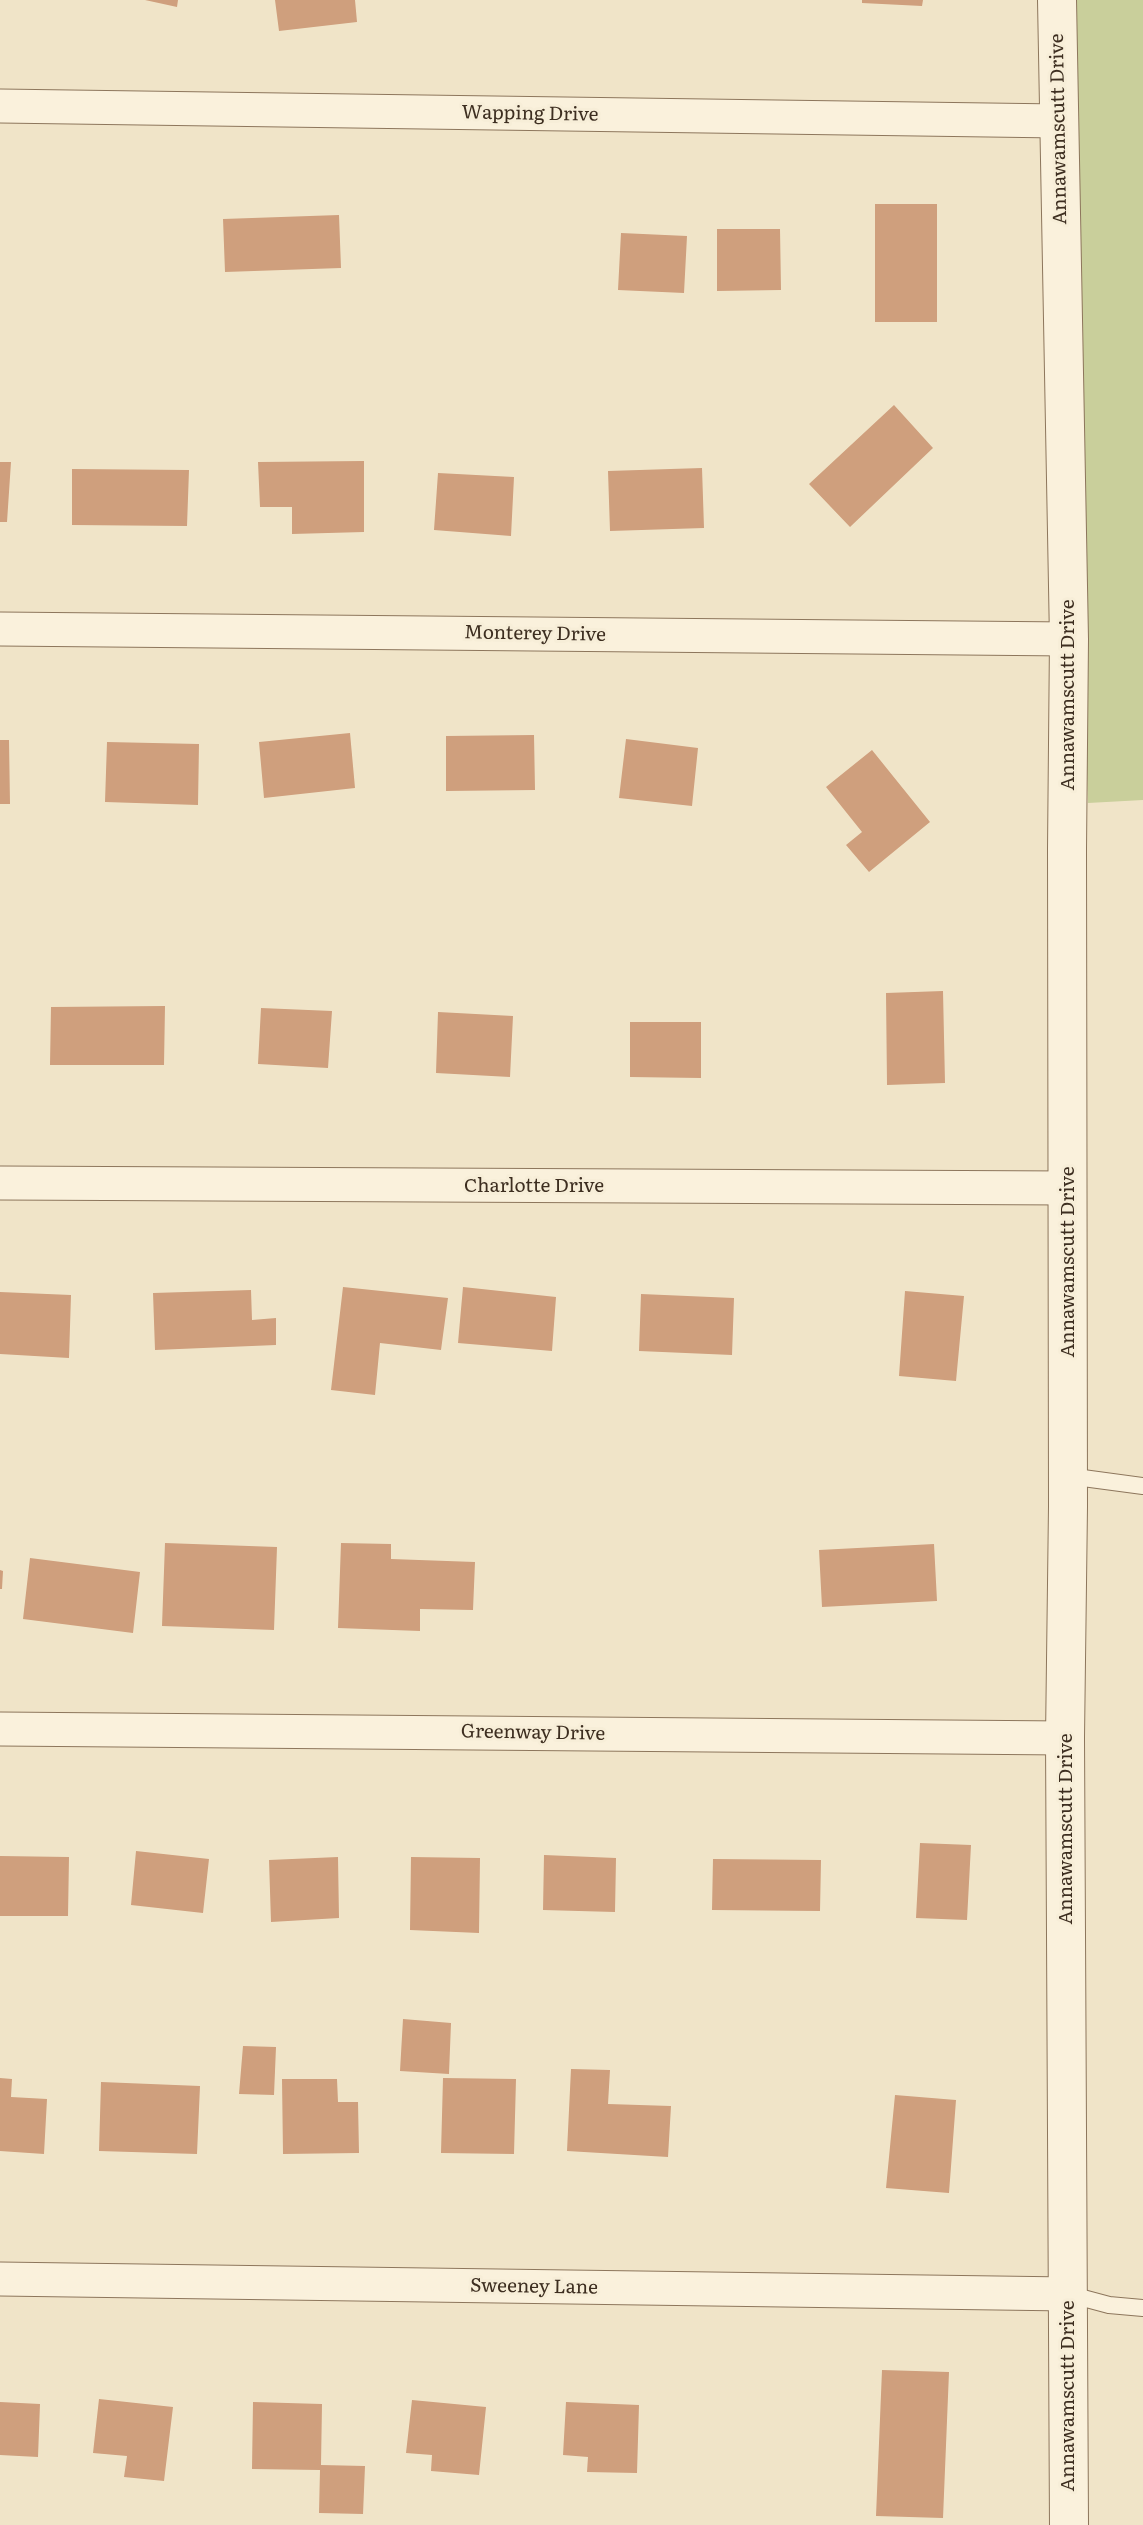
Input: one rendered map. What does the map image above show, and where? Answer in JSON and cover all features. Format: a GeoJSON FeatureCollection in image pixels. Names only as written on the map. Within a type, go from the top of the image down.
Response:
{"type":"FeatureCollection","features":[{"type":"Feature","properties":{"kind":"street","name":"Annawamscutt Drive"},"geometry":{"type":"LineString","coordinates":[[1057,0],[1069,639],[1065,1738],[1069,2525]]}},
{"type":"Feature","properties":{"kind":"street","name":"Wapping Drive"},"geometry":{"type":"LineString","coordinates":[[0,106],[1059,121]]}},
{"type":"Feature","properties":{"kind":"street","name":"Monterey Drive"},"geometry":{"type":"LineString","coordinates":[[0,629],[1069,639]]}},
{"type":"Feature","properties":{"kind":"street","name":"Charlotte Drive"},"geometry":{"type":"LineString","coordinates":[[0,1183],[1068,1188]]}},
{"type":"Feature","properties":{"kind":"street","name":"Greenway Drive"},"geometry":{"type":"LineString","coordinates":[[0,1729],[1065,1738]]}},
{"type":"Feature","properties":{"kind":"street","name":"Sweeney Lane"},"geometry":{"type":"LineString","coordinates":[[0,2279],[1068,2294]]}},
{"type":"Feature","properties":{"kind":"lane"},"geometry":{"type":"LineString","coordinates":[[1068,1476],[1143,1486]]}},
{"type":"Feature","properties":{"kind":"lane"},"geometry":{"type":"LineString","coordinates":[[1068,2294],[1109,2305],[1143,2308]]}},
{"type":"Feature","properties":{"kind":"green space"},"geometry":{"type":"Polygon","coordinates":[[[1066,0],[1143,0],[1143,800],[1088,803],[1066,0]]]}},
{"type":"Feature","properties":{"kind":"building"},"geometry":{"type":"Polygon","coordinates":[[[145,0],[178,0],[177,7],[145,0]]]}},
{"type":"Feature","properties":{"kind":"building"},"geometry":{"type":"Polygon","coordinates":[[[275,0],[355,0],[357,22],[279,31],[275,0]]]}},
{"type":"Feature","properties":{"kind":"building"},"geometry":{"type":"Polygon","coordinates":[[[862,0],[923,0],[922,6],[862,3],[862,0]]]}},
{"type":"Feature","properties":{"kind":"building"},"geometry":{"type":"Polygon","coordinates":[[[875,204],[937,204],[937,322],[875,322],[875,204]]]}},
{"type":"Feature","properties":{"kind":"building"},"geometry":{"type":"Polygon","coordinates":[[[339,215],[341,268],[225,272],[223,219],[339,215]]]}},
{"type":"Feature","properties":{"kind":"building"},"geometry":{"type":"Polygon","coordinates":[[[717,229],[780,229],[781,290],[717,291],[717,229]]]}},
{"type":"Feature","properties":{"kind":"building"},"geometry":{"type":"Polygon","coordinates":[[[621,233],[687,236],[684,293],[618,290],[621,233]]]}},
{"type":"Feature","properties":{"kind":"building"},"geometry":{"type":"Polygon","coordinates":[[[894,405],[933,448],[850,527],[809,484],[894,405]]]}},
{"type":"Feature","properties":{"kind":"building"},"geometry":{"type":"Polygon","coordinates":[[[364,461],[364,532],[292,534],[292,507],[260,507],[258,462],[364,461]]]}},
{"type":"Feature","properties":{"kind":"building"},"geometry":{"type":"Polygon","coordinates":[[[0,462],[11,462],[7,522],[0,522],[0,462]]]}},
{"type":"Feature","properties":{"kind":"building"},"geometry":{"type":"Polygon","coordinates":[[[702,468],[704,528],[610,531],[608,471],[702,468]]]}},
{"type":"Feature","properties":{"kind":"building"},"geometry":{"type":"Polygon","coordinates":[[[72,469],[189,470],[187,526],[72,525],[72,469]]]}},
{"type":"Feature","properties":{"kind":"building"},"geometry":{"type":"Polygon","coordinates":[[[438,473],[514,477],[511,536],[434,530],[438,473]]]}},
{"type":"Feature","properties":{"kind":"building"},"geometry":{"type":"Polygon","coordinates":[[[350,733],[355,788],[264,798],[259,742],[350,733]]]}},
{"type":"Feature","properties":{"kind":"building"},"geometry":{"type":"Polygon","coordinates":[[[534,735],[535,790],[446,791],[446,736],[534,735]]]}},
{"type":"Feature","properties":{"kind":"building"},"geometry":{"type":"Polygon","coordinates":[[[626,739],[698,748],[692,806],[619,798],[626,739]]]}},
{"type":"Feature","properties":{"kind":"building"},"geometry":{"type":"Polygon","coordinates":[[[0,740],[9,740],[10,804],[0,804],[0,740]]]}},
{"type":"Feature","properties":{"kind":"building"},"geometry":{"type":"Polygon","coordinates":[[[107,742],[199,744],[198,805],[105,802],[107,742]]]}},
{"type":"Feature","properties":{"kind":"building"},"geometry":{"type":"Polygon","coordinates":[[[872,750],[930,822],[869,872],[846,845],[862,832],[826,787],[872,750]]]}},
{"type":"Feature","properties":{"kind":"building"},"geometry":{"type":"Polygon","coordinates":[[[943,991],[945,1083],[887,1085],[886,993],[943,991]]]}},
{"type":"Feature","properties":{"kind":"building"},"geometry":{"type":"Polygon","coordinates":[[[165,1006],[164,1065],[50,1065],[51,1007],[165,1006]]]}},
{"type":"Feature","properties":{"kind":"building"},"geometry":{"type":"Polygon","coordinates":[[[261,1008],[332,1011],[328,1068],[258,1064],[261,1008]]]}},
{"type":"Feature","properties":{"kind":"building"},"geometry":{"type":"Polygon","coordinates":[[[438,1012],[513,1016],[510,1077],[436,1073],[438,1012]]]}},
{"type":"Feature","properties":{"kind":"building"},"geometry":{"type":"Polygon","coordinates":[[[630,1022],[701,1022],[701,1078],[630,1077],[630,1022]]]}},
{"type":"Feature","properties":{"kind":"building"},"geometry":{"type":"Polygon","coordinates":[[[343,1287],[448,1298],[441,1350],[380,1343],[375,1395],[331,1390],[343,1287]]]}},
{"type":"Feature","properties":{"kind":"building"},"geometry":{"type":"Polygon","coordinates":[[[463,1287],[556,1297],[552,1351],[458,1343],[463,1287]]]}},
{"type":"Feature","properties":{"kind":"building"},"geometry":{"type":"Polygon","coordinates":[[[251,1290],[252,1320],[276,1318],[276,1345],[155,1350],[153,1293],[251,1290]]]}},
{"type":"Feature","properties":{"kind":"building"},"geometry":{"type":"Polygon","coordinates":[[[905,1291],[964,1296],[956,1381],[899,1376],[905,1291]]]}},
{"type":"Feature","properties":{"kind":"building"},"geometry":{"type":"Polygon","coordinates":[[[0,1292],[71,1295],[69,1358],[0,1354],[0,1292]]]}},
{"type":"Feature","properties":{"kind":"building"},"geometry":{"type":"Polygon","coordinates":[[[641,1294],[734,1298],[732,1355],[639,1351],[641,1294]]]}},
{"type":"Feature","properties":{"kind":"building"},"geometry":{"type":"Polygon","coordinates":[[[165,1543],[277,1547],[274,1630],[162,1626],[165,1543]]]}},
{"type":"Feature","properties":{"kind":"building"},"geometry":{"type":"Polygon","coordinates":[[[341,1543],[391,1544],[391,1559],[475,1562],[473,1610],[420,1609],[420,1631],[338,1628],[341,1543]]]}},
{"type":"Feature","properties":{"kind":"building"},"geometry":{"type":"Polygon","coordinates":[[[934,1544],[937,1601],[822,1607],[819,1550],[934,1544]]]}},
{"type":"Feature","properties":{"kind":"building"},"geometry":{"type":"Polygon","coordinates":[[[30,1558],[140,1572],[133,1633],[23,1619],[30,1558]]]}},
{"type":"Feature","properties":{"kind":"building"},"geometry":{"type":"Polygon","coordinates":[[[0,1570],[3,1571],[2,1589],[0,1589],[0,1570]]]}},
{"type":"Feature","properties":{"kind":"building"},"geometry":{"type":"Polygon","coordinates":[[[920,1843],[971,1845],[967,1920],[916,1918],[920,1843]]]}},
{"type":"Feature","properties":{"kind":"building"},"geometry":{"type":"Polygon","coordinates":[[[136,1851],[209,1859],[203,1913],[131,1905],[136,1851]]]}},
{"type":"Feature","properties":{"kind":"building"},"geometry":{"type":"Polygon","coordinates":[[[544,1855],[616,1858],[615,1912],[543,1910],[544,1855]]]}},
{"type":"Feature","properties":{"kind":"building"},"geometry":{"type":"Polygon","coordinates":[[[0,1856],[69,1857],[68,1916],[0,1916],[0,1856]]]}},
{"type":"Feature","properties":{"kind":"building"},"geometry":{"type":"Polygon","coordinates":[[[338,1857],[339,1918],[271,1922],[269,1860],[338,1857]]]}},
{"type":"Feature","properties":{"kind":"building"},"geometry":{"type":"Polygon","coordinates":[[[411,1857],[480,1858],[479,1933],[410,1930],[411,1857]]]}},
{"type":"Feature","properties":{"kind":"building"},"geometry":{"type":"Polygon","coordinates":[[[713,1859],[821,1860],[820,1911],[712,1910],[713,1859]]]}},
{"type":"Feature","properties":{"kind":"building"},"geometry":{"type":"Polygon","coordinates":[[[403,2019],[451,2023],[449,2074],[400,2071],[403,2019]]]}},
{"type":"Feature","properties":{"kind":"building"},"geometry":{"type":"Polygon","coordinates":[[[243,2046],[276,2047],[274,2095],[239,2094],[243,2046]]]}},
{"type":"Feature","properties":{"kind":"building"},"geometry":{"type":"Polygon","coordinates":[[[571,2069],[610,2070],[608,2104],[671,2106],[668,2157],[567,2151],[571,2069]]]}},
{"type":"Feature","properties":{"kind":"building"},"geometry":{"type":"Polygon","coordinates":[[[0,2078],[12,2079],[11,2097],[47,2099],[44,2154],[0,2151],[0,2078]]]}},
{"type":"Feature","properties":{"kind":"building"},"geometry":{"type":"Polygon","coordinates":[[[443,2078],[516,2079],[514,2154],[441,2153],[443,2078]]]}},
{"type":"Feature","properties":{"kind":"building"},"geometry":{"type":"Polygon","coordinates":[[[282,2079],[337,2079],[338,2102],[358,2102],[359,2153],[283,2154],[282,2079]]]}},
{"type":"Feature","properties":{"kind":"building"},"geometry":{"type":"Polygon","coordinates":[[[101,2082],[200,2086],[197,2154],[99,2151],[101,2082]]]}},
{"type":"Feature","properties":{"kind":"building"},"geometry":{"type":"Polygon","coordinates":[[[895,2095],[956,2100],[949,2193],[886,2188],[895,2095]]]}},
{"type":"Feature","properties":{"kind":"building"},"geometry":{"type":"Polygon","coordinates":[[[882,2370],[949,2372],[943,2518],[876,2516],[882,2370]]]}},
{"type":"Feature","properties":{"kind":"building"},"geometry":{"type":"Polygon","coordinates":[[[99,2399],[173,2407],[164,2481],[124,2477],[127,2456],[93,2453],[99,2399]]]}},
{"type":"Feature","properties":{"kind":"building"},"geometry":{"type":"Polygon","coordinates":[[[412,2400],[486,2407],[479,2475],[431,2471],[432,2455],[406,2453],[412,2400]]]}},
{"type":"Feature","properties":{"kind":"building"},"geometry":{"type":"Polygon","coordinates":[[[0,2402],[40,2404],[38,2457],[0,2455],[0,2402]]]}},
{"type":"Feature","properties":{"kind":"building"},"geometry":{"type":"Polygon","coordinates":[[[253,2402],[322,2404],[321,2465],[365,2466],[363,2514],[319,2513],[320,2470],[252,2469],[253,2402]]]}},
{"type":"Feature","properties":{"kind":"building"},"geometry":{"type":"Polygon","coordinates":[[[566,2402],[639,2405],[637,2473],[587,2472],[588,2457],[563,2455],[566,2402]]]}}]}
